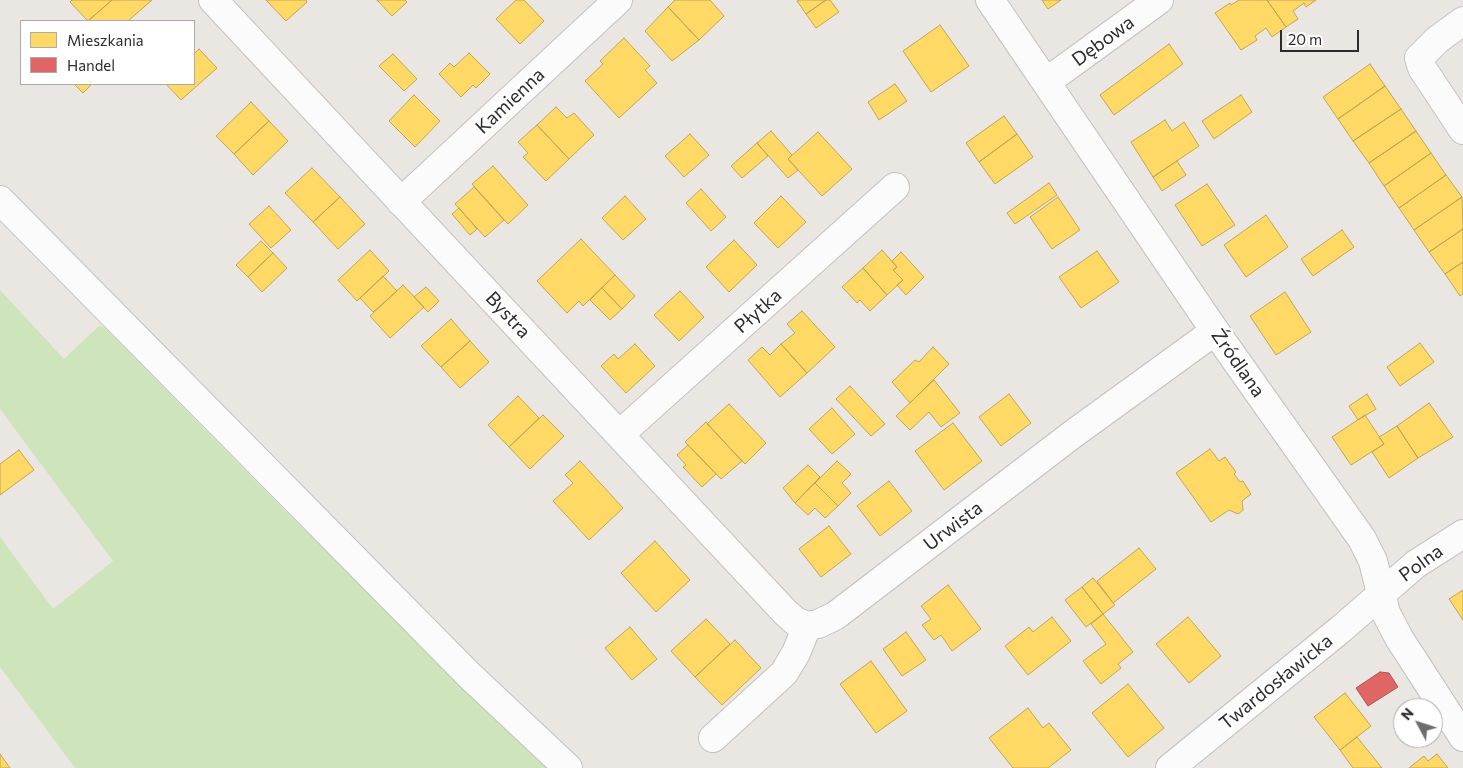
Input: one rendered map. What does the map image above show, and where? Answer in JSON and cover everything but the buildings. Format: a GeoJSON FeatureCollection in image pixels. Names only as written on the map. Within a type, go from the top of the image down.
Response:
{"type":"FeatureCollection","features":[{"type":"Feature","properties":{"kind":"street","name":"Bystra"},"geometry":{"type":"LineString","coordinates":[[213,0],[785,612],[795,621],[807,626]]}},
{"type":"Feature","properties":{"kind":"street","name":"Kamienna"},"geometry":{"type":"LineString","coordinates":[[401,202],[618,0]]}},
{"type":"Feature","properties":{"kind":"street","name":"Źródlana"},"geometry":{"type":"LineString","coordinates":[[990,0],[1215,330],[1362,539],[1373,561],[1386,614],[1399,638],[1463,737]]}},
{"type":"Feature","properties":{"kind":"street","name":"Dębowa"},"geometry":{"type":"LineString","coordinates":[[1046,82],[1159,0]]}},
{"type":"Feature","properties":{"kind":"street"},"geometry":{"type":"LineString","coordinates":[[1463,21],[1436,40],[1419,58],[1422,68],[1463,130]]}},
{"type":"Feature","properties":{"kind":"street","name":"Płytka"},"geometry":{"type":"LineString","coordinates":[[620,434],[895,187]]}},
{"type":"Feature","properties":{"kind":"street"},"geometry":{"type":"LineString","coordinates":[[0,200],[470,676],[568,768]]}},
{"type":"Feature","properties":{"kind":"street","name":"Urwista"},"geometry":{"type":"LineString","coordinates":[[807,626],[818,624],[835,616],[1073,434],[1215,330]]}},
{"type":"Feature","properties":{"kind":"street","name":"Polna"},"geometry":{"type":"LineString","coordinates":[[1380,594],[1416,564],[1463,534]]}},
{"type":"Feature","properties":{"kind":"street","name":"Twardosławicka"},"geometry":{"type":"LineString","coordinates":[[1170,768],[1380,594]]}},
{"type":"Feature","properties":{"kind":"street"},"geometry":{"type":"LineString","coordinates":[[713,738],[784,673],[796,654],[807,626]]}},
{"type":"Feature","properties":{"kind":"green space"},"geometry":{"type":"Polygon","coordinates":[[[0,290],[64,359],[99,326],[104,327],[285,511],[547,768],[75,768],[0,667],[0,537],[53,609],[113,561],[0,409],[0,290]]]}}]}
